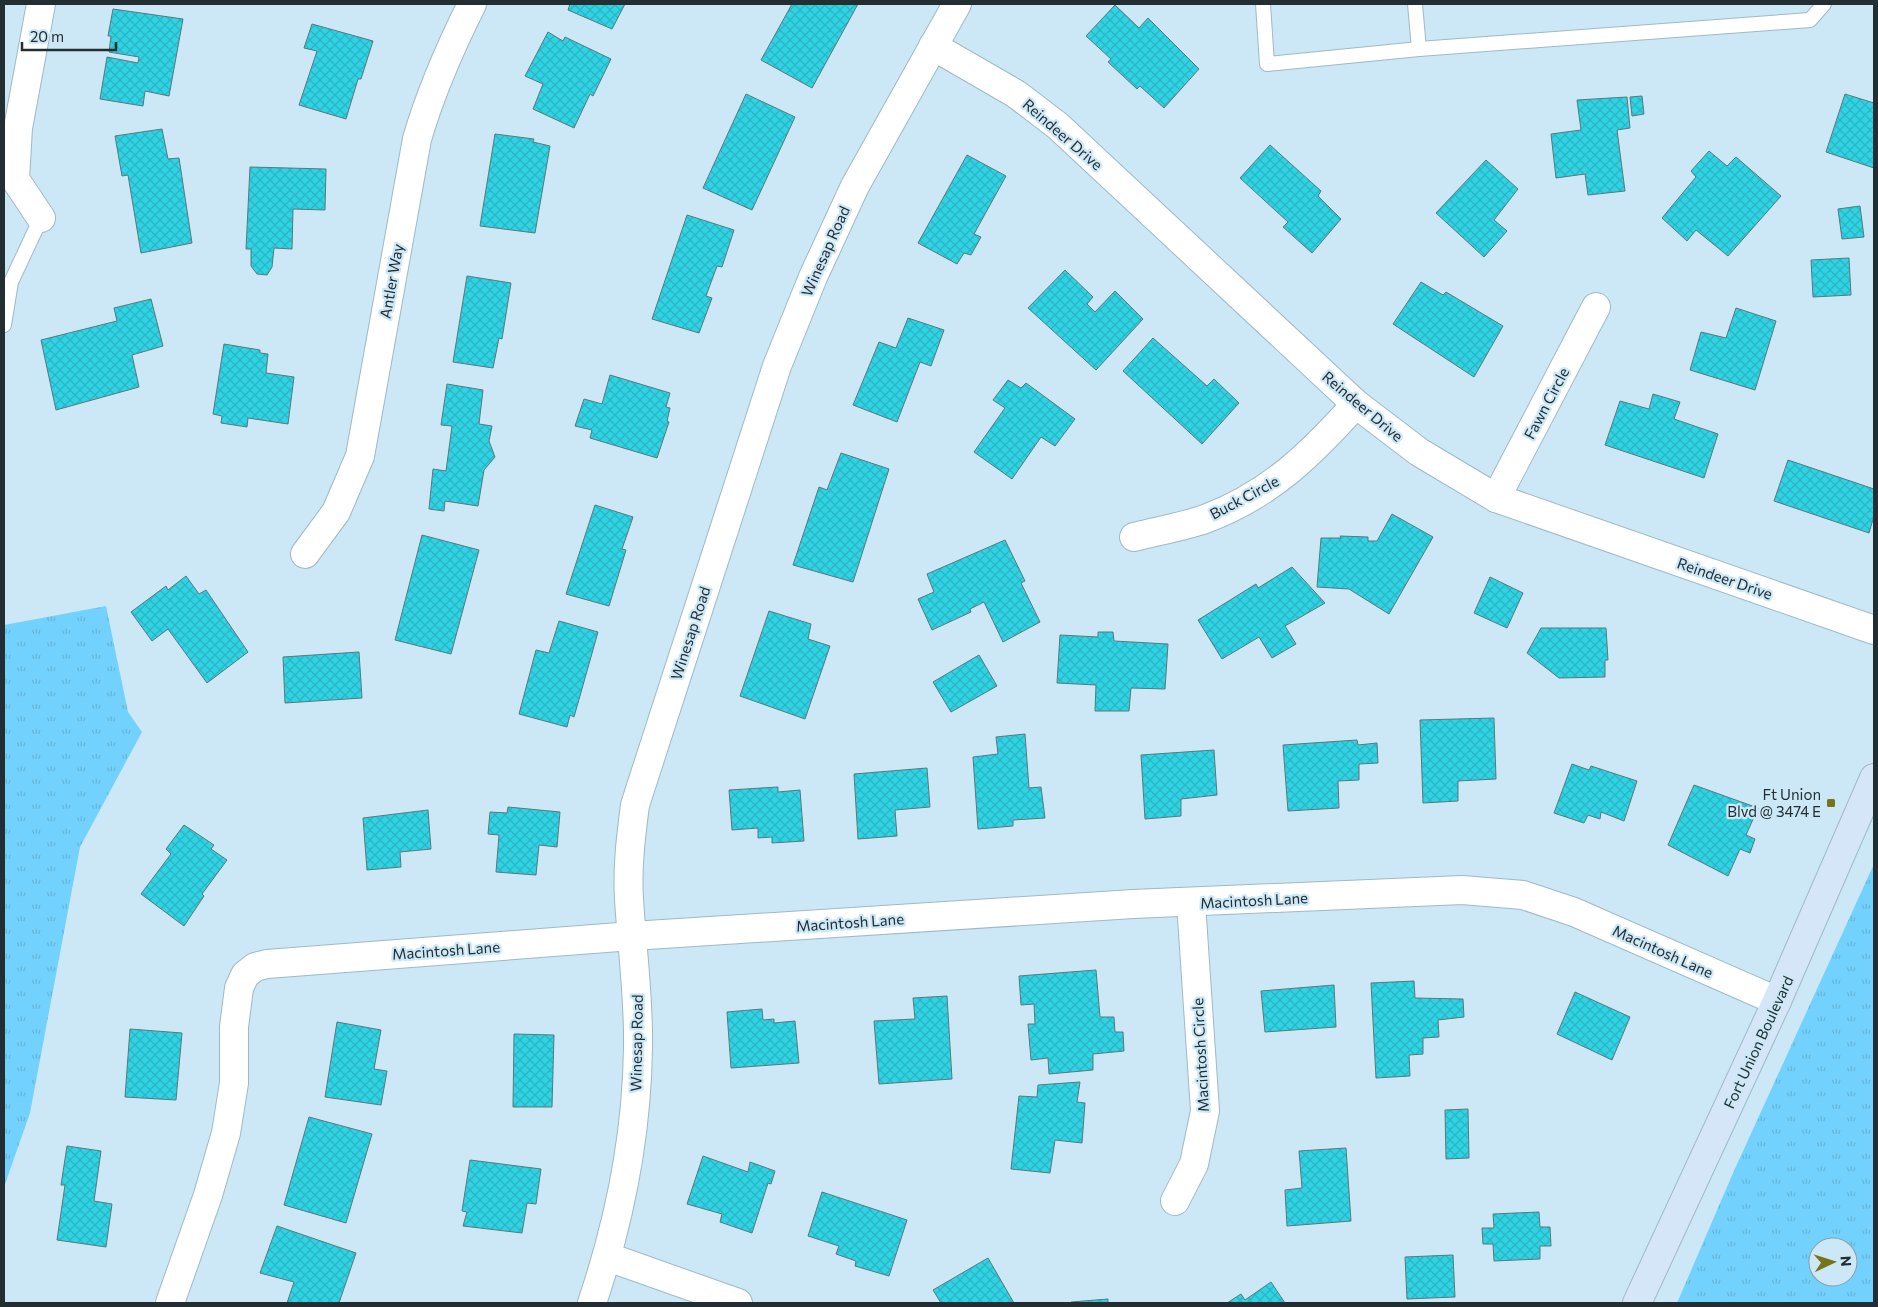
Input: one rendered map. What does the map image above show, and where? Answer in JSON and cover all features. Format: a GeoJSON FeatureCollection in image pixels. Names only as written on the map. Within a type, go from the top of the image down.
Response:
{"type":"FeatureCollection","features":[{"type":"Feature","properties":{"kind":"main road","name":"Fort Union Boulevard"},"geometry":{"type":"LineString","coordinates":[[1637,1303],[1777,1002],[1874,778]]}},
{"type":"Feature","properties":{"kind":"street"},"geometry":{"type":"LineString","coordinates":[[41,4],[18,128],[15,179],[41,218]]}},
{"type":"Feature","properties":{"kind":"street","name":"Antler Way"},"geometry":{"type":"LineString","coordinates":[[305,554],[336,512],[360,456],[417,139],[427,103],[446,57],[472,4]]}},
{"type":"Feature","properties":{"kind":"street","name":"Winesap Road"},"geometry":{"type":"LineString","coordinates":[[592,1303],[608,1257],[626,1178],[635,1116],[638,1047],[637,981],[632,936],[629,851],[635,805],[777,366],[812,277],[855,186],[957,4]]}},
{"type":"Feature","properties":{"kind":"street","name":"Reindeer Drive"},"geometry":{"type":"LineString","coordinates":[[933,46],[1016,94],[1058,126],[1356,404],[1419,452],[1496,498],[1874,630]]}},
{"type":"Feature","properties":{"kind":"street","name":"Fawn Circle"},"geometry":{"type":"LineString","coordinates":[[1496,498],[1596,308]]}},
{"type":"Feature","properties":{"kind":"street","name":"Buck Circle"},"geometry":{"type":"LineString","coordinates":[[1134,537],[1205,518],[1255,495],[1290,472],[1356,404]]}},
{"type":"Feature","properties":{"kind":"street","name":"Macintosh Lane"},"geometry":{"type":"LineString","coordinates":[[170,1303],[208,1195],[226,1133],[234,1083],[235,1005],[244,975],[256,967],[289,961],[632,936],[1133,904],[1462,890],[1523,895],[1574,912],[1777,1002]]}},
{"type":"Feature","properties":{"kind":"street","name":"Macintosh Circle"},"geometry":{"type":"LineString","coordinates":[[1175,1201],[1194,1164],[1206,1111],[1191,903]]}},
{"type":"Feature","properties":{"kind":"street"},"geometry":{"type":"LineString","coordinates":[[608,1257],[738,1303]]}},
{"type":"Feature","properties":{"kind":"lane"},"geometry":{"type":"LineString","coordinates":[[1263,4],[1267,64],[1419,49],[1810,20],[1824,4]]}},
{"type":"Feature","properties":{"kind":"lane"},"geometry":{"type":"LineString","coordinates":[[1415,4],[1419,49]]}},
{"type":"Feature","properties":{"kind":"lane"},"geometry":{"type":"LineString","coordinates":[[4,325],[11,282],[41,218]]}},
{"type":"Feature","properties":{"kind":"green space"},"geometry":{"type":"Polygon","coordinates":[[[106,606],[128,712],[142,732],[80,847],[30,1113],[4,1187],[4,625],[106,606]]]}},
{"type":"Feature","properties":{"kind":"green space"},"geometry":{"type":"Polygon","coordinates":[[[1874,864],[1874,1303],[1677,1303],[1733,1173],[1874,864]]]}},
{"type":"Feature","properties":{"kind":"building"},"geometry":{"type":"Polygon","coordinates":[[[570,4],[625,4],[612,29],[568,10],[570,4]]]}},
{"type":"Feature","properties":{"kind":"building"},"geometry":{"type":"Polygon","coordinates":[[[792,4],[858,4],[812,88],[761,60],[792,4]]]}},
{"type":"Feature","properties":{"kind":"building"},"geometry":{"type":"Polygon","coordinates":[[[1115,5],[1139,28],[1148,18],[1199,69],[1164,108],[1140,86],[1137,89],[1108,62],[1111,59],[1086,36],[1115,5]]]}},
{"type":"Feature","properties":{"kind":"building"},"geometry":{"type":"Polygon","coordinates":[[[113,9],[183,19],[169,96],[145,91],[143,106],[100,99],[107,57],[138,63],[139,57],[109,52],[111,36],[108,36],[113,9]]]}},
{"type":"Feature","properties":{"kind":"building"},"geometry":{"type":"Polygon","coordinates":[[[312,24],[373,41],[361,79],[358,79],[346,119],[299,105],[317,51],[304,48],[312,24]]]}},
{"type":"Feature","properties":{"kind":"building"},"geometry":{"type":"Polygon","coordinates":[[[548,32],[563,41],[565,37],[611,59],[593,96],[590,94],[574,128],[533,109],[543,84],[525,76],[548,32]]]}},
{"type":"Feature","properties":{"kind":"building"},"geometry":{"type":"Polygon","coordinates":[[[746,94],[795,117],[752,210],[703,188],[746,94]]]}},
{"type":"Feature","properties":{"kind":"building"},"geometry":{"type":"Polygon","coordinates":[[[1845,94],[1874,103],[1874,168],[1826,152],[1845,94]]]}},
{"type":"Feature","properties":{"kind":"building"},"geometry":{"type":"Polygon","coordinates":[[[1642,96],[1644,114],[1632,116],[1630,97],[1642,96]]]}},
{"type":"Feature","properties":{"kind":"building"},"geometry":{"type":"Polygon","coordinates":[[[1627,97],[1630,128],[1617,130],[1625,191],[1588,195],[1585,174],[1556,178],[1551,134],[1581,130],[1577,100],[1627,97]]]}},
{"type":"Feature","properties":{"kind":"building"},"geometry":{"type":"Polygon","coordinates":[[[162,129],[168,159],[179,158],[192,243],[141,253],[128,175],[122,176],[115,136],[162,129]]]}},
{"type":"Feature","properties":{"kind":"building"},"geometry":{"type":"Polygon","coordinates":[[[495,134],[534,139],[533,142],[550,146],[535,233],[480,226],[495,134]]]}},
{"type":"Feature","properties":{"kind":"building"},"geometry":{"type":"Polygon","coordinates":[[[1270,145],[1321,191],[1318,196],[1341,219],[1312,253],[1283,227],[1288,222],[1240,178],[1270,145]]]}},
{"type":"Feature","properties":{"kind":"building"},"geometry":{"type":"Polygon","coordinates":[[[1709,151],[1727,166],[1736,157],[1781,196],[1728,256],[1696,230],[1687,241],[1662,218],[1696,177],[1691,171],[1709,151]]]}},
{"type":"Feature","properties":{"kind":"building"},"geometry":{"type":"Polygon","coordinates":[[[967,155],[1006,176],[974,234],[981,237],[971,255],[964,253],[957,264],[918,243],[967,155]]]}},
{"type":"Feature","properties":{"kind":"building"},"geometry":{"type":"Polygon","coordinates":[[[1486,160],[1518,189],[1494,220],[1507,231],[1484,257],[1436,213],[1486,160]]]}},
{"type":"Feature","properties":{"kind":"building"},"geometry":{"type":"Polygon","coordinates":[[[250,167],[326,169],[325,210],[293,209],[292,249],[274,248],[272,267],[267,275],[257,274],[251,266],[251,249],[246,249],[250,167]]]}},
{"type":"Feature","properties":{"kind":"building"},"geometry":{"type":"Polygon","coordinates":[[[1860,206],[1864,237],[1842,239],[1838,209],[1860,206]]]}},
{"type":"Feature","properties":{"kind":"building"},"geometry":{"type":"Polygon","coordinates":[[[687,215],[734,230],[722,267],[717,266],[706,296],[712,298],[699,333],[652,319],[687,215]]]}},
{"type":"Feature","properties":{"kind":"building"},"geometry":{"type":"Polygon","coordinates":[[[1849,258],[1851,295],[1813,297],[1811,260],[1849,258]]]}},
{"type":"Feature","properties":{"kind":"building"},"geometry":{"type":"Polygon","coordinates":[[[1065,270],[1093,297],[1087,304],[1095,312],[1115,291],[1143,319],[1096,370],[1028,308],[1065,270]]]}},
{"type":"Feature","properties":{"kind":"building"},"geometry":{"type":"Polygon","coordinates":[[[467,276],[511,283],[502,339],[499,338],[493,368],[453,362],[467,276]]]}},
{"type":"Feature","properties":{"kind":"building"},"geometry":{"type":"Polygon","coordinates":[[[1421,282],[1443,295],[1446,292],[1503,326],[1474,377],[1393,324],[1421,282]]]}},
{"type":"Feature","properties":{"kind":"building"},"geometry":{"type":"Polygon","coordinates":[[[151,299],[163,346],[132,355],[139,387],[56,410],[41,340],[117,321],[114,308],[151,299]]]}},
{"type":"Feature","properties":{"kind":"building"},"geometry":{"type":"Polygon","coordinates":[[[1736,308],[1776,321],[1755,390],[1690,370],[1701,332],[1726,338],[1736,308]]]}},
{"type":"Feature","properties":{"kind":"building"},"geometry":{"type":"Polygon","coordinates":[[[908,318],[944,330],[931,366],[920,362],[897,422],[853,405],[879,342],[896,348],[908,318]]]}},
{"type":"Feature","properties":{"kind":"building"},"geometry":{"type":"Polygon","coordinates":[[[1153,338],[1207,386],[1214,379],[1239,403],[1202,444],[1123,371],[1153,338]]]}},
{"type":"Feature","properties":{"kind":"building"},"geometry":{"type":"Polygon","coordinates":[[[224,344],[260,350],[260,353],[268,354],[266,373],[294,377],[288,424],[248,418],[247,427],[221,423],[222,416],[213,414],[224,344]]]}},
{"type":"Feature","properties":{"kind":"building"},"geometry":{"type":"Polygon","coordinates":[[[610,375],[670,393],[666,407],[670,408],[667,421],[669,422],[657,458],[590,438],[592,430],[575,426],[584,399],[602,404],[610,375]]]}},
{"type":"Feature","properties":{"kind":"building"},"geometry":{"type":"Polygon","coordinates":[[[1008,380],[1021,388],[1026,383],[1075,419],[1055,446],[1041,437],[1012,479],[974,452],[1005,408],[993,400],[1008,380]]]}},
{"type":"Feature","properties":{"kind":"building"},"geometry":{"type":"Polygon","coordinates":[[[447,384],[483,390],[479,424],[492,426],[489,441],[495,457],[484,470],[478,506],[445,501],[444,511],[429,509],[433,469],[446,471],[452,426],[441,425],[447,384]]]}},
{"type":"Feature","properties":{"kind":"building"},"geometry":{"type":"Polygon","coordinates":[[[1653,394],[1680,402],[1674,419],[1718,434],[1704,478],[1605,445],[1620,401],[1649,409],[1653,394]]]}},
{"type":"Feature","properties":{"kind":"building"},"geometry":{"type":"Polygon","coordinates":[[[841,453],[889,469],[853,582],[793,565],[819,487],[827,490],[841,453]]]}},
{"type":"Feature","properties":{"kind":"building"},"geometry":{"type":"Polygon","coordinates":[[[1788,460],[1874,489],[1874,516],[1869,533],[1774,501],[1788,460]]]}},
{"type":"Feature","properties":{"kind":"building"},"geometry":{"type":"Polygon","coordinates":[[[595,505],[633,517],[622,549],[626,550],[609,606],[566,594],[595,505]]]}},
{"type":"Feature","properties":{"kind":"building"},"geometry":{"type":"Polygon","coordinates":[[[1392,514],[1433,537],[1389,614],[1349,589],[1317,587],[1321,538],[1341,538],[1340,536],[1368,537],[1368,541],[1377,541],[1392,514]]]}},
{"type":"Feature","properties":{"kind":"building"},"geometry":{"type":"Polygon","coordinates":[[[422,535],[479,550],[451,654],[395,640],[422,535]]]}},
{"type":"Feature","properties":{"kind":"building"},"geometry":{"type":"Polygon","coordinates":[[[1005,540],[1025,581],[1021,583],[1040,622],[1003,642],[984,602],[970,609],[971,612],[932,630],[918,599],[934,592],[927,574],[1005,540]]]}},
{"type":"Feature","properties":{"kind":"building"},"geometry":{"type":"Polygon","coordinates":[[[1292,567],[1325,603],[1285,626],[1296,644],[1272,658],[1259,637],[1222,659],[1198,620],[1256,584],[1258,588],[1292,567]]]}},
{"type":"Feature","properties":{"kind":"building"},"geometry":{"type":"Polygon","coordinates":[[[186,576],[199,594],[206,590],[248,652],[207,683],[168,629],[152,641],[131,612],[166,586],[168,590],[186,576]]]}},
{"type":"Feature","properties":{"kind":"building"},"geometry":{"type":"Polygon","coordinates":[[[1490,577],[1523,593],[1507,628],[1474,613],[1490,577]]]}},
{"type":"Feature","properties":{"kind":"building"},"geometry":{"type":"Polygon","coordinates":[[[769,611],[811,624],[808,639],[830,646],[805,719],[740,696],[769,611]]]}},
{"type":"Feature","properties":{"kind":"building"},"geometry":{"type":"Polygon","coordinates":[[[559,621],[598,632],[574,717],[570,715],[567,727],[519,714],[536,650],[549,653],[559,621]]]}},
{"type":"Feature","properties":{"kind":"building"},"geometry":{"type":"Polygon","coordinates":[[[1541,628],[1606,628],[1608,660],[1605,660],[1605,677],[1559,678],[1527,653],[1541,628]]]}},
{"type":"Feature","properties":{"kind":"building"},"geometry":{"type":"Polygon","coordinates":[[[1098,632],[1113,632],[1114,641],[1168,644],[1165,689],[1131,688],[1129,711],[1095,711],[1096,685],[1057,683],[1060,635],[1098,637],[1098,632]]]}},
{"type":"Feature","properties":{"kind":"building"},"geometry":{"type":"Polygon","coordinates":[[[359,652],[362,698],[285,703],[283,657],[359,652]]]}},
{"type":"Feature","properties":{"kind":"building"},"geometry":{"type":"Polygon","coordinates":[[[979,655],[997,686],[951,712],[933,682],[979,655]]]}},
{"type":"Feature","properties":{"kind":"building"},"geometry":{"type":"Polygon","coordinates":[[[1494,718],[1496,779],[1458,781],[1458,801],[1423,803],[1420,720],[1494,718]]]}},
{"type":"Feature","properties":{"kind":"building"},"geometry":{"type":"Polygon","coordinates":[[[1025,734],[1029,788],[1041,787],[1045,818],[1013,820],[1013,826],[978,829],[973,757],[998,754],[996,737],[1025,734]]]}},
{"type":"Feature","properties":{"kind":"building"},"geometry":{"type":"Polygon","coordinates":[[[1357,740],[1358,745],[1377,743],[1378,763],[1359,764],[1359,780],[1338,781],[1339,808],[1288,811],[1283,745],[1357,740]]]}},
{"type":"Feature","properties":{"kind":"building"},"geometry":{"type":"Polygon","coordinates":[[[1214,750],[1217,795],[1181,799],[1181,816],[1145,819],[1141,755],[1214,750]]]}},
{"type":"Feature","properties":{"kind":"building"},"geometry":{"type":"Polygon","coordinates":[[[1572,764],[1589,770],[1591,766],[1637,781],[1624,821],[1601,812],[1600,819],[1588,815],[1584,823],[1554,813],[1572,764]]]}},
{"type":"Feature","properties":{"kind":"building"},"geometry":{"type":"Polygon","coordinates":[[[927,768],[930,807],[895,810],[897,836],[858,839],[854,774],[927,768]]]}},
{"type":"Feature","properties":{"kind":"building"},"geometry":{"type":"Polygon","coordinates":[[[1694,785],[1758,808],[1746,835],[1755,839],[1750,853],[1740,849],[1728,876],[1668,845],[1694,785]]]}},
{"type":"Feature","properties":{"kind":"building"},"geometry":{"type":"Polygon","coordinates":[[[778,787],[778,792],[800,790],[804,841],[772,843],[772,837],[758,838],[758,828],[732,830],[729,790],[778,787]]]}},
{"type":"Feature","properties":{"kind":"building"},"geometry":{"type":"Polygon","coordinates":[[[508,807],[560,812],[557,847],[539,845],[536,875],[496,872],[499,835],[488,834],[490,812],[507,813],[508,807]]]}},
{"type":"Feature","properties":{"kind":"building"},"geometry":{"type":"Polygon","coordinates":[[[428,810],[431,849],[400,852],[401,867],[367,870],[363,818],[428,810]]]}},
{"type":"Feature","properties":{"kind":"building"},"geometry":{"type":"Polygon","coordinates":[[[184,825],[214,845],[211,849],[227,860],[202,894],[204,896],[184,926],[141,894],[171,854],[166,849],[184,825]]]}},
{"type":"Feature","properties":{"kind":"building"},"geometry":{"type":"Polygon","coordinates":[[[1096,970],[1100,1017],[1114,1017],[1115,1032],[1123,1032],[1124,1051],[1093,1054],[1093,1070],[1049,1074],[1048,1058],[1031,1060],[1028,1024],[1035,1024],[1034,1004],[1021,1005],[1019,976],[1096,970]]]}},
{"type":"Feature","properties":{"kind":"building"},"geometry":{"type":"Polygon","coordinates":[[[1414,981],[1415,998],[1463,999],[1464,1017],[1438,1020],[1439,1037],[1423,1038],[1423,1054],[1409,1055],[1410,1076],[1376,1078],[1371,983],[1414,981]]]}},
{"type":"Feature","properties":{"kind":"building"},"geometry":{"type":"Polygon","coordinates":[[[1334,985],[1336,1027],[1265,1032],[1261,991],[1334,985]]]}},
{"type":"Feature","properties":{"kind":"building"},"geometry":{"type":"Polygon","coordinates":[[[1575,992],[1630,1017],[1612,1060],[1557,1034],[1575,992]]]}},
{"type":"Feature","properties":{"kind":"building"},"geometry":{"type":"Polygon","coordinates":[[[947,996],[952,1079],[879,1084],[874,1021],[915,1019],[913,998],[947,996]]]}},
{"type":"Feature","properties":{"kind":"building"},"geometry":{"type":"Polygon","coordinates":[[[762,1009],[763,1020],[774,1019],[774,1023],[795,1021],[799,1063],[731,1068],[727,1012],[762,1009]]]}},
{"type":"Feature","properties":{"kind":"building"},"geometry":{"type":"Polygon","coordinates":[[[337,1022],[381,1030],[374,1069],[387,1071],[381,1105],[325,1097],[337,1022]]]}},
{"type":"Feature","properties":{"kind":"building"},"geometry":{"type":"Polygon","coordinates":[[[130,1029],[182,1033],[176,1100],[125,1097],[130,1029]]]}},
{"type":"Feature","properties":{"kind":"building"},"geometry":{"type":"Polygon","coordinates":[[[514,1034],[554,1035],[552,1107],[513,1107],[514,1034]]]}},
{"type":"Feature","properties":{"kind":"building"},"geometry":{"type":"Polygon","coordinates":[[[1080,1082],[1077,1102],[1085,1103],[1082,1143],[1055,1140],[1050,1173],[1011,1169],[1019,1096],[1037,1097],[1038,1085],[1080,1082]]]}},
{"type":"Feature","properties":{"kind":"building"},"geometry":{"type":"Polygon","coordinates":[[[1468,1109],[1469,1158],[1446,1159],[1445,1110],[1468,1109]]]}},
{"type":"Feature","properties":{"kind":"building"},"geometry":{"type":"Polygon","coordinates":[[[309,1117],[372,1134],[346,1223],[284,1205],[309,1117]]]}},
{"type":"Feature","properties":{"kind":"building"},"geometry":{"type":"Polygon","coordinates":[[[67,1146],[101,1151],[94,1201],[112,1204],[106,1247],[57,1240],[65,1185],[61,1185],[67,1146]]]}},
{"type":"Feature","properties":{"kind":"building"},"geometry":{"type":"Polygon","coordinates":[[[1346,1148],[1351,1221],[1287,1226],[1285,1190],[1302,1188],[1299,1151],[1346,1148]]]}},
{"type":"Feature","properties":{"kind":"building"},"geometry":{"type":"Polygon","coordinates":[[[703,1156],[748,1172],[750,1162],[775,1171],[771,1184],[768,1183],[752,1233],[720,1222],[722,1214],[687,1204],[703,1156]]]}},
{"type":"Feature","properties":{"kind":"building"},"geometry":{"type":"Polygon","coordinates":[[[470,1160],[541,1169],[536,1204],[527,1203],[522,1233],[463,1226],[467,1212],[462,1211],[470,1160]]]}},
{"type":"Feature","properties":{"kind":"building"},"geometry":{"type":"Polygon","coordinates":[[[822,1192],[907,1220],[889,1276],[855,1266],[856,1261],[836,1254],[839,1246],[808,1236],[822,1192]]]}},
{"type":"Feature","properties":{"kind":"building"},"geometry":{"type":"Polygon","coordinates":[[[1539,1212],[1540,1227],[1550,1227],[1551,1246],[1540,1246],[1540,1259],[1494,1261],[1493,1244],[1483,1244],[1482,1228],[1494,1228],[1493,1214],[1539,1212]]]}},
{"type":"Feature","properties":{"kind":"building"},"geometry":{"type":"Polygon","coordinates":[[[277,1226],[356,1253],[339,1303],[287,1303],[294,1282],[260,1273],[277,1226]]]}},
{"type":"Feature","properties":{"kind":"building"},"geometry":{"type":"Polygon","coordinates":[[[1453,1255],[1455,1297],[1407,1299],[1405,1257],[1453,1255]]]}},
{"type":"Feature","properties":{"kind":"building"},"geometry":{"type":"Polygon","coordinates":[[[988,1258],[1014,1303],[941,1303],[933,1290],[988,1258]]]}},
{"type":"Feature","properties":{"kind":"building"},"geometry":{"type":"Polygon","coordinates":[[[1271,1282],[1285,1303],[1227,1303],[1241,1294],[1245,1300],[1271,1282]]]}},
{"type":"Feature","properties":{"kind":"building"},"geometry":{"type":"Polygon","coordinates":[[[1108,1299],[1108,1303],[1071,1303],[1071,1302],[1108,1299]]]}},
{"type":"Feature","properties":{"kind":"place","name":"Ft Union Blvd @ 3474 E"},"geometry":{"type":"Point","coordinates":[1831,803]}}]}
